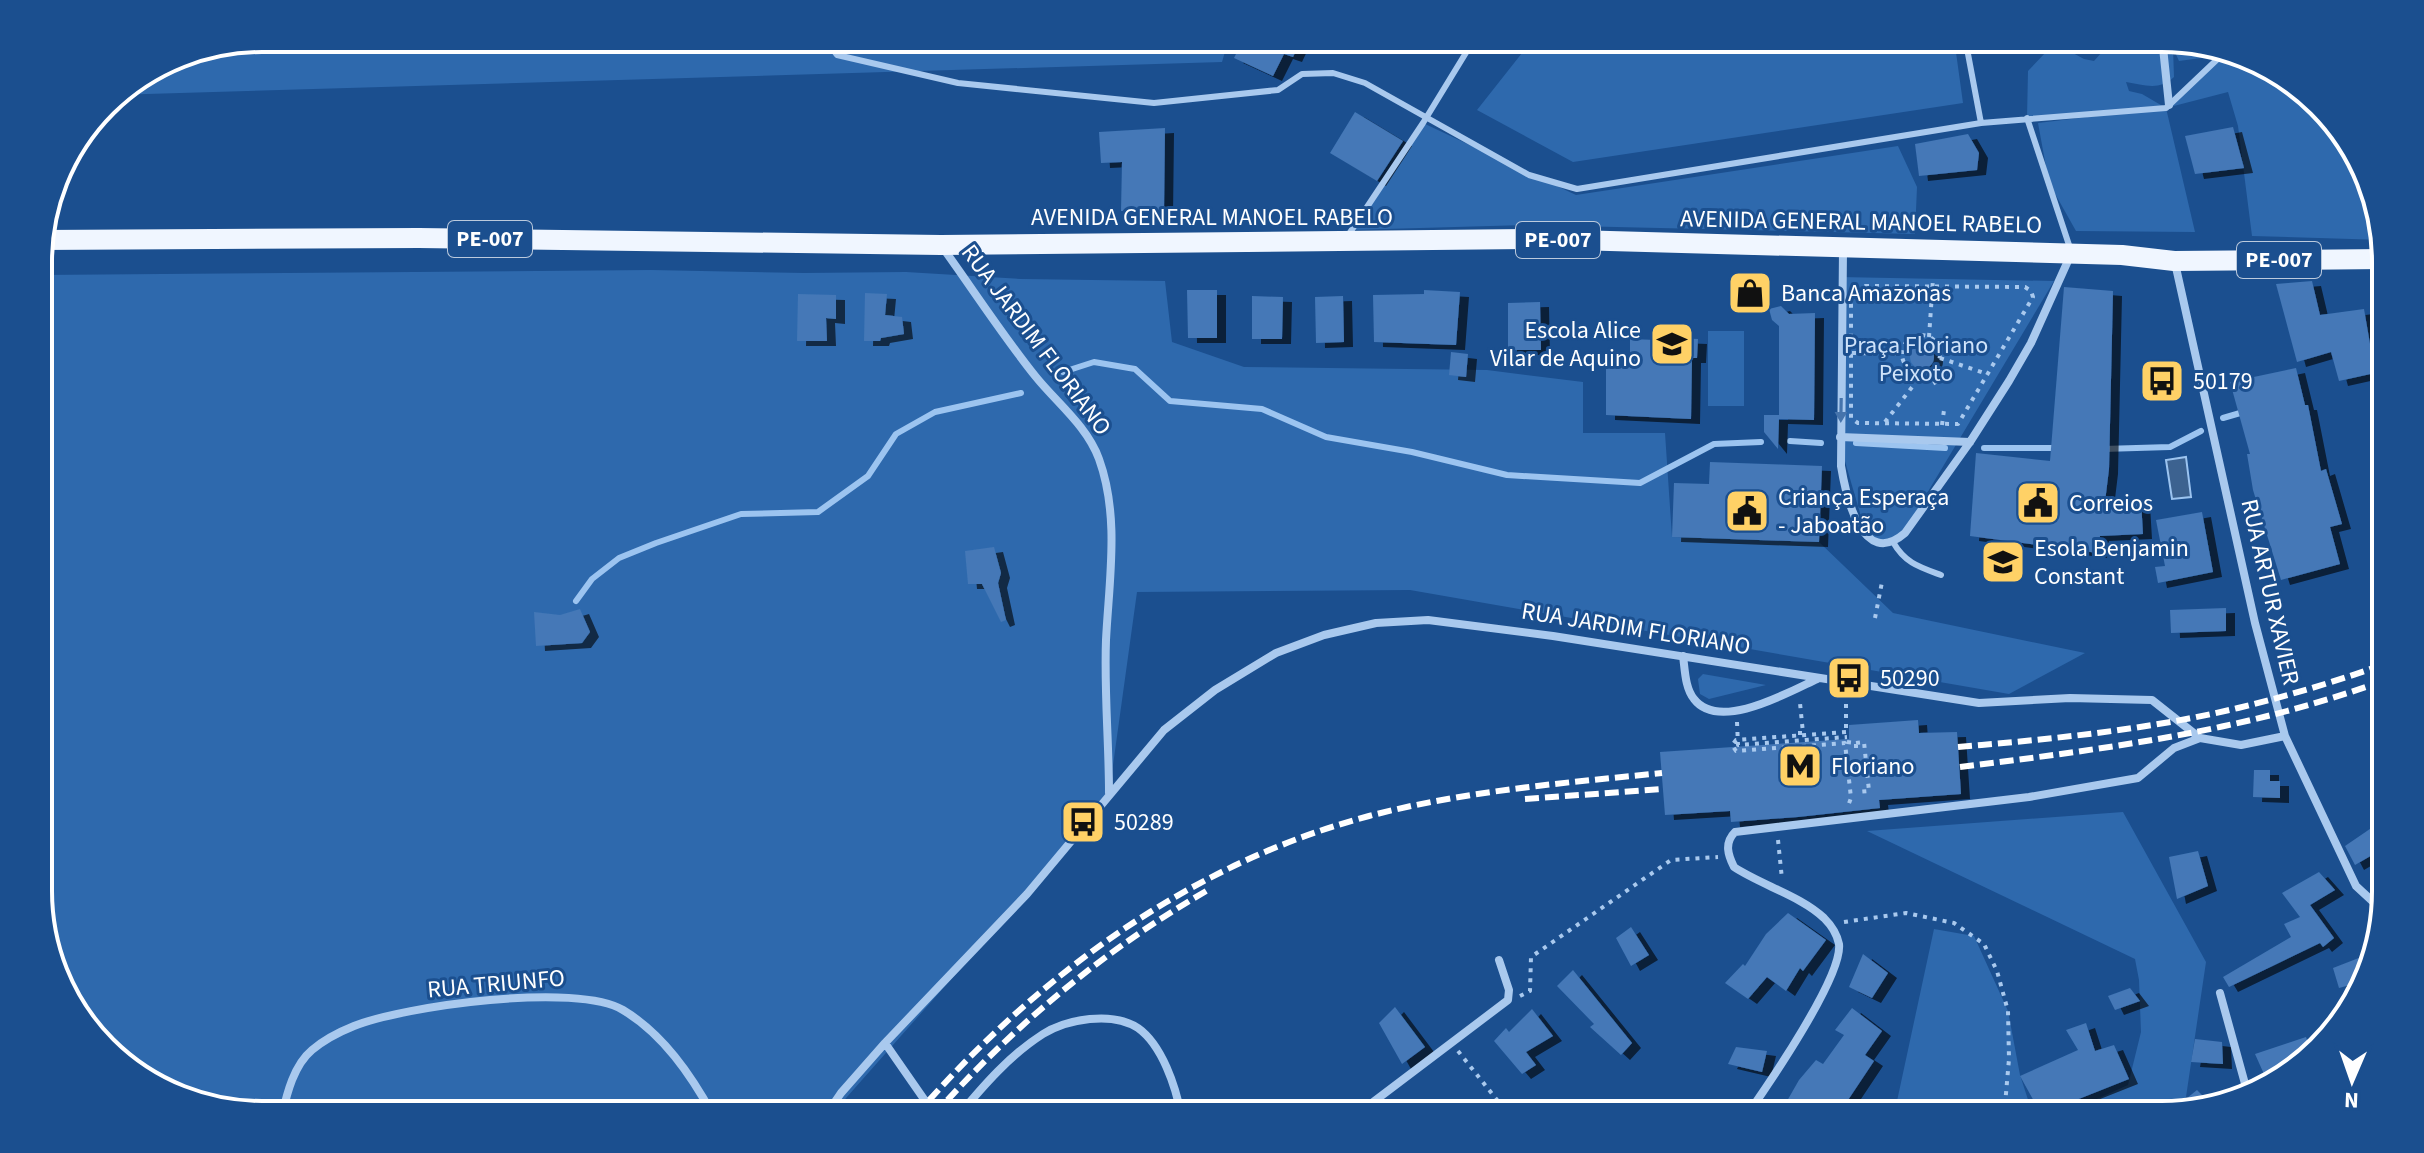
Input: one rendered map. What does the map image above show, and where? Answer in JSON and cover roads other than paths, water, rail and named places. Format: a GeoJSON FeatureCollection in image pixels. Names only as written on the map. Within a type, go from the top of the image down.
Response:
{"type":"FeatureCollection","features":[{"type":"Feature","properties":{"kind":"main road","name":"AVENIDA GENERAL MANOEL RABELO"},"geometry":{"type":"LineString","coordinates":[[53,240],[419,238],[941,245],[1538,239],[2071,253],[2174,261],[2372,259]]}},
{"type":"Feature","properties":{"kind":"street"},"geometry":{"type":"LineString","coordinates":[[2163,52],[2169,105]]}},
{"type":"Feature","properties":{"kind":"street","name":"RUA JARDIM FLORIANO"},"geometry":{"type":"LineString","coordinates":[[941,245],[1037,378],[1082,430],[1098,456],[1107,486],[1111,523],[1112,561],[1106,644],[1109,794]]}},
{"type":"Feature","properties":{"kind":"street"},"geometry":{"type":"LineString","coordinates":[[1843,248],[1840,437],[1844,485],[1859,526],[1870,540],[1878,543],[1893,542],[1905,533],[1970,442],[2031,343],[2071,253]]}},
{"type":"Feature","properties":{"kind":"street","name":"RUA ARTUR XAVIER"},"geometry":{"type":"LineString","coordinates":[[2174,261],[2255,623],[2285,736],[2356,886],[2372,901]]}},
{"type":"Feature","properties":{"kind":"street"},"geometry":{"type":"LineString","coordinates":[[1840,437],[1970,442]]}},
{"type":"Feature","properties":{"kind":"street","name":"RUA JARDIM FLORIANO"},"geometry":{"type":"LineString","coordinates":[[836,1101],[885,1043],[1027,894],[1164,730],[1215,690],[1276,653],[1324,635],[1376,623],[1428,620],[1493,627],[1979,703],[2070,698],[2152,700],[2200,738]]}},
{"type":"Feature","properties":{"kind":"street"},"geometry":{"type":"LineString","coordinates":[[1683,656],[1690,693],[1695,701],[1713,711],[1738,711],[1818,679]]}},
{"type":"Feature","properties":{"kind":"street"},"geometry":{"type":"LineString","coordinates":[[1756,1101],[1793,1047],[1837,961],[1839,946],[1835,932],[1822,916],[1734,867],[1728,856],[1729,838],[1735,832],[2029,797],[2138,778],[2174,748],[2200,738],[2241,745],[2285,736]]}},
{"type":"Feature","properties":{"kind":"street"},"geometry":{"type":"LineString","coordinates":[[1375,1101],[1508,1000],[1510,996],[1499,960]]}},
{"type":"Feature","properties":{"kind":"street"},"geometry":{"type":"LineString","coordinates":[[2220,993],[2245,1083]]}},
{"type":"Feature","properties":{"kind":"street","name":"RUA TRIUNFO"},"geometry":{"type":"LineString","coordinates":[[286,1101],[289,1087],[309,1053],[330,1037],[357,1025],[389,1016],[463,1004],[574,996],[598,1000],[622,1009],[651,1032],[681,1064],[704,1101]]}},
{"type":"Feature","properties":{"kind":"street"},"geometry":{"type":"LineString","coordinates":[[972,1101],[1012,1057],[1044,1034],[1068,1022],[1117,1020],[1137,1028],[1154,1046],[1167,1071],[1177,1101]]}},
{"type":"Feature","properties":{"kind":"street"},"geometry":{"type":"LineString","coordinates":[[885,1043],[925,1101]]}},
{"type":"Feature","properties":{"kind":"lane"},"geometry":{"type":"LineString","coordinates":[[835,52],[958,83],[1154,103],[1278,90],[1302,74],[1333,73],[1365,83],[1529,175],[1577,189],[1981,123],[2166,108],[2217,59]]}},
{"type":"Feature","properties":{"kind":"lane"},"geometry":{"type":"LineString","coordinates":[[1343,243],[1427,118],[1467,52]]}},
{"type":"Feature","properties":{"kind":"lane"},"geometry":{"type":"LineString","coordinates":[[1968,52],[1981,123]]}},
{"type":"Feature","properties":{"kind":"lane"},"geometry":{"type":"LineString","coordinates":[[2027,118],[2071,253]]}},
{"type":"Feature","properties":{"kind":"lane"},"geometry":{"type":"LineString","coordinates":[[1893,542],[1912,565],[1941,575]]}},
{"type":"Feature","properties":{"kind":"waterway"},"geometry":{"type":"LineString","coordinates":[[1063,372],[1094,362],[1135,369],[1170,401],[1262,409],[1326,437],[1412,452],[1507,475],[1640,483],[1714,444],[1761,442]]}},
{"type":"Feature","properties":{"kind":"waterway"},"geometry":{"type":"LineString","coordinates":[[576,601],[592,579],[619,558],[656,543],[741,514],[818,512],[868,476],[896,434],[935,412],[1021,393]]}},
{"type":"Feature","properties":{"kind":"waterway"},"geometry":{"type":"LineString","coordinates":[[2223,418],[2247,411]]}},
{"type":"Feature","properties":{"kind":"waterway"},"geometry":{"type":"LineString","coordinates":[[2103,449],[2170,447],[2201,431]]}},
{"type":"Feature","properties":{"kind":"waterway"},"geometry":{"type":"LineString","coordinates":[[1790,441],[1821,443]]}},
{"type":"Feature","properties":{"kind":"waterway"},"geometry":{"type":"LineString","coordinates":[[1856,443],[1945,448]]}},
{"type":"Feature","properties":{"kind":"waterway"},"geometry":{"type":"LineString","coordinates":[[1984,448],[2056,448]]}},
{"type":"Feature","properties":{"kind":"railway"},"geometry":{"type":"LineString","coordinates":[[1958,747],[2099,733],[2203,716],[2294,693],[2372,668]]}},
{"type":"Feature","properties":{"kind":"railway"},"geometry":{"type":"LineString","coordinates":[[1960,767],[2175,736],[2281,713],[2372,684]]}},
{"type":"Feature","properties":{"kind":"railway"},"geometry":{"type":"LineString","coordinates":[[929,1101],[1013,1016],[1065,972],[1120,931],[1178,895],[1239,863],[1303,837],[1405,807],[1514,789],[1662,773]]}},
{"type":"Feature","properties":{"kind":"railway"},"geometry":{"type":"LineString","coordinates":[[1525,799],[1663,789]]}},
{"type":"Feature","properties":{"kind":"railway"},"geometry":{"type":"LineString","coordinates":[[947,1101],[1028,1021],[1096,964],[1208,890]]}},
{"type":"Feature","properties":{"kind":"place","name":"Banca Amazonas"},"geometry":{"type":"Point","coordinates":[1750,293]}},
{"type":"Feature","properties":{"kind":"place","name":"Escola Alice Vilar de Aquino"},"geometry":{"type":"Point","coordinates":[1672,344]}},
{"type":"Feature","properties":{"kind":"place","name":"50179"},"geometry":{"type":"Point","coordinates":[2162,381]}},
{"type":"Feature","properties":{"kind":"place","name":"Correios"},"geometry":{"type":"Point","coordinates":[2038,503]}},
{"type":"Feature","properties":{"kind":"place","name":"Criança Esperaça - Jaboatão"},"geometry":{"type":"Point","coordinates":[1747,511]}},
{"type":"Feature","properties":{"kind":"place","name":"Esola Benjamin Constant"},"geometry":{"type":"Point","coordinates":[2003,562]}},
{"type":"Feature","properties":{"kind":"place","name":"50290"},"geometry":{"type":"Point","coordinates":[1849,678]}},
{"type":"Feature","properties":{"kind":"place","name":"Floriano"},"geometry":{"type":"Point","coordinates":[1800,766]}},
{"type":"Feature","properties":{"kind":"place","name":"50289"},"geometry":{"type":"Point","coordinates":[1083,822]}},
{"type":"Feature","properties":{"kind":"park label","name":"Praça Floriano Peixoto"},"geometry":{"type":"Point","coordinates":[1916,359]}}]}
